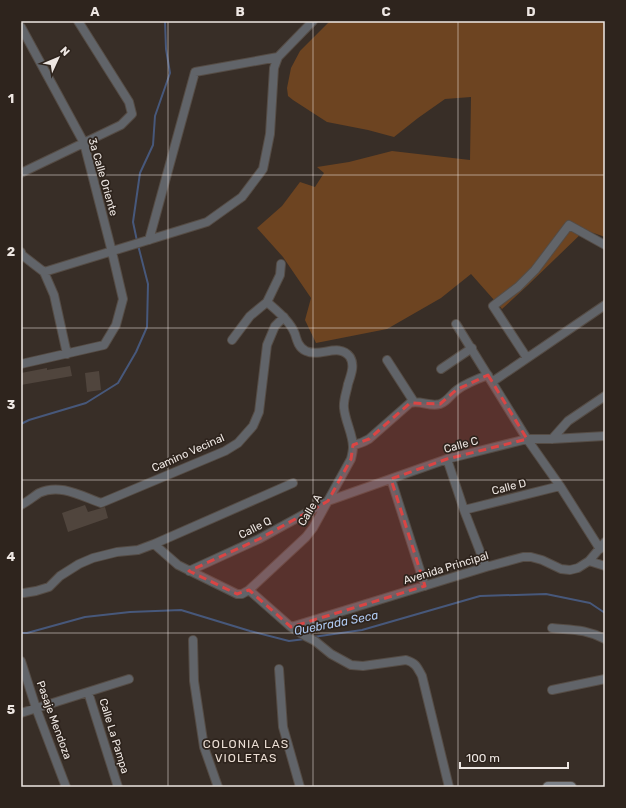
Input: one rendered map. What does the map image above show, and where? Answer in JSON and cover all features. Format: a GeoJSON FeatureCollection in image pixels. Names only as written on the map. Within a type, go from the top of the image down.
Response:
{"type":"FeatureCollection","features":[{"type":"Feature","properties":{"kind":"main road"},"geometry":{"type":"LineString","coordinates":[[548,787],[571,787]]}},
{"type":"Feature","properties":{"kind":"street"},"geometry":{"type":"LineString","coordinates":[[21,173],[121,126],[132,114],[129,102],[78,21]]}},
{"type":"Feature","properties":{"kind":"street"},"geometry":{"type":"LineString","coordinates":[[44,272],[207,222],[242,197],[263,169],[270,134],[274,68],[278,57],[313,21]]}},
{"type":"Feature","properties":{"kind":"street","name":"3a Calle Oriente"},"geometry":{"type":"LineString","coordinates":[[21,27],[84,143],[123,299],[116,325],[104,346],[21,364]]}},
{"type":"Feature","properties":{"kind":"street"},"geometry":{"type":"LineString","coordinates":[[149,240],[195,72],[278,57]]}},
{"type":"Feature","properties":{"kind":"street"},"geometry":{"type":"LineString","coordinates":[[527,358],[493,306],[518,287],[535,270],[569,225],[605,245]]}},
{"type":"Feature","properties":{"kind":"street"},"geometry":{"type":"LineString","coordinates":[[21,252],[22,255],[44,272],[54,295],[67,354]]}},
{"type":"Feature","properties":{"kind":"street"},"geometry":{"type":"LineString","coordinates":[[232,340],[250,316],[267,302],[280,276],[281,264]]}},
{"type":"Feature","properties":{"kind":"street"},"geometry":{"type":"LineString","coordinates":[[267,302],[284,317],[294,333],[299,346],[306,351],[314,353],[338,350],[345,352],[350,357],[352,368],[344,407],[353,444],[365,442],[410,403],[440,404],[449,398],[456,390],[476,379],[490,378],[527,358],[605,305]]}},
{"type":"Feature","properties":{"kind":"street","name":"Camino Vecinal"},"geometry":{"type":"LineString","coordinates":[[21,506],[40,493],[53,489],[64,489],[101,504],[224,451],[238,442],[253,426],[259,412],[267,345],[276,326],[284,317]]}},
{"type":"Feature","properties":{"kind":"street","name":"Avenida Principal"},"geometry":{"type":"LineString","coordinates":[[291,627],[523,557],[532,557],[542,560],[561,569],[570,570],[578,568],[589,561],[603,546],[527,439],[456,324]]}},
{"type":"Feature","properties":{"kind":"street"},"geometry":{"type":"LineString","coordinates":[[441,369],[472,348]]}},
{"type":"Feature","properties":{"kind":"street"},"geometry":{"type":"LineString","coordinates":[[387,360],[414,402]]}},
{"type":"Feature","properties":{"kind":"street"},"geometry":{"type":"LineString","coordinates":[[552,439],[568,421],[605,396]]}},
{"type":"Feature","properties":{"kind":"street","name":"Calle C"},"geometry":{"type":"LineString","coordinates":[[328,501],[447,459],[527,439],[605,436]]}},
{"type":"Feature","properties":{"kind":"street","name":"Calle A"},"geometry":{"type":"LineString","coordinates":[[249,590],[306,537],[313,528],[351,459],[353,444]]}},
{"type":"Feature","properties":{"kind":"street"},"geometry":{"type":"LineString","coordinates":[[447,459],[464,510],[486,567]]}},
{"type":"Feature","properties":{"kind":"street"},"geometry":{"type":"LineString","coordinates":[[391,479],[425,586]]}},
{"type":"Feature","properties":{"kind":"street"},"geometry":{"type":"LineString","coordinates":[[21,593],[36,591],[48,587],[60,576],[79,564],[93,558],[117,552],[138,550],[154,544],[293,483]]}},
{"type":"Feature","properties":{"kind":"street","name":"Calle D"},"geometry":{"type":"LineString","coordinates":[[464,510],[560,486]]}},
{"type":"Feature","properties":{"kind":"street","name":"Calle Q"},"geometry":{"type":"LineString","coordinates":[[189,571],[259,539],[328,501]]}},
{"type":"Feature","properties":{"kind":"street"},"geometry":{"type":"LineString","coordinates":[[154,544],[178,565],[189,571],[237,594],[242,594],[249,590],[291,627],[316,641],[331,654],[351,665],[363,666],[406,660],[412,662],[422,676],[449,787]]}},
{"type":"Feature","properties":{"kind":"street"},"geometry":{"type":"LineString","coordinates":[[589,561],[605,566]]}},
{"type":"Feature","properties":{"kind":"street"},"geometry":{"type":"LineString","coordinates":[[552,628],[583,630],[605,639]]}},
{"type":"Feature","properties":{"kind":"street"},"geometry":{"type":"LineString","coordinates":[[193,640],[194,681],[204,747],[218,787]]}},
{"type":"Feature","properties":{"kind":"street","name":"Pasaje Mendoza"},"geometry":{"type":"LineString","coordinates":[[22,661],[36,708],[66,787]]}},
{"type":"Feature","properties":{"kind":"street"},"geometry":{"type":"LineString","coordinates":[[279,668],[283,727],[300,787]]}},
{"type":"Feature","properties":{"kind":"street"},"geometry":{"type":"LineString","coordinates":[[21,713],[129,679]]}},
{"type":"Feature","properties":{"kind":"street"},"geometry":{"type":"LineString","coordinates":[[552,690],[605,679]]}},
{"type":"Feature","properties":{"kind":"street","name":"Calle La Pampa"},"geometry":{"type":"LineString","coordinates":[[88,692],[118,787]]}},
{"type":"Feature","properties":{"kind":"highlighted area"},"geometry":{"type":"Polygon","coordinates":[[[488,375],[527,439],[447,459],[391,479],[425,586],[291,627],[249,590],[237,594],[189,571],[259,539],[328,501],[351,459],[353,445],[369,439],[410,403],[440,404],[456,390],[488,375]]]}},
{"type":"Feature","properties":{"kind":"shaded area"},"geometry":{"type":"Polygon","coordinates":[[[330,21],[605,21],[605,237],[585,230],[502,309],[471,274],[441,298],[387,329],[316,343],[305,320],[311,298],[283,257],[257,228],[282,206],[300,182],[315,187],[324,173],[317,167],[349,162],[392,151],[470,160],[471,97],[445,99],[394,137],[327,122],[288,96],[287,88],[291,68],[300,51],[330,21]]]}},
{"type":"Feature","properties":{"kind":"building"},"geometry":{"type":"Polygon","coordinates":[[[70,366],[72,376],[21,385],[21,373],[47,368],[47,370],[70,366]]]}},
{"type":"Feature","properties":{"kind":"building"},"geometry":{"type":"Polygon","coordinates":[[[99,371],[101,390],[87,392],[85,373],[99,371]]]}},
{"type":"Feature","properties":{"kind":"building"},"geometry":{"type":"Polygon","coordinates":[[[85,505],[88,512],[105,507],[108,518],[68,532],[62,513],[85,505]]]}},
{"type":"Feature","properties":{"kind":"waterway","name":"Quebrada Seca"},"geometry":{"type":"LineString","coordinates":[[137,241],[133,222],[140,173],[153,145],[155,116],[170,73],[166,49],[165,21]]}},
{"type":"Feature","properties":{"kind":"waterway","name":"Quebrada Seca"},"geometry":{"type":"LineString","coordinates":[[21,424],[29,420],[86,403],[118,383],[136,352],[147,327],[148,284],[138,245]]}},
{"type":"Feature","properties":{"kind":"waterway","name":"Quebrada Seca"},"geometry":{"type":"LineString","coordinates":[[313,637],[362,630],[480,596],[546,594],[590,603],[605,613]]}},
{"type":"Feature","properties":{"kind":"waterway","name":"Quebrada Seca"},"geometry":{"type":"LineString","coordinates":[[21,633],[27,633],[85,617],[130,612],[181,610],[289,641],[305,639]]}},
{"type":"Feature","properties":{"kind":"district","name":"COLONIA LAS VIOLETAS"},"geometry":{"type":"Point","coordinates":[246,751]}}]}
